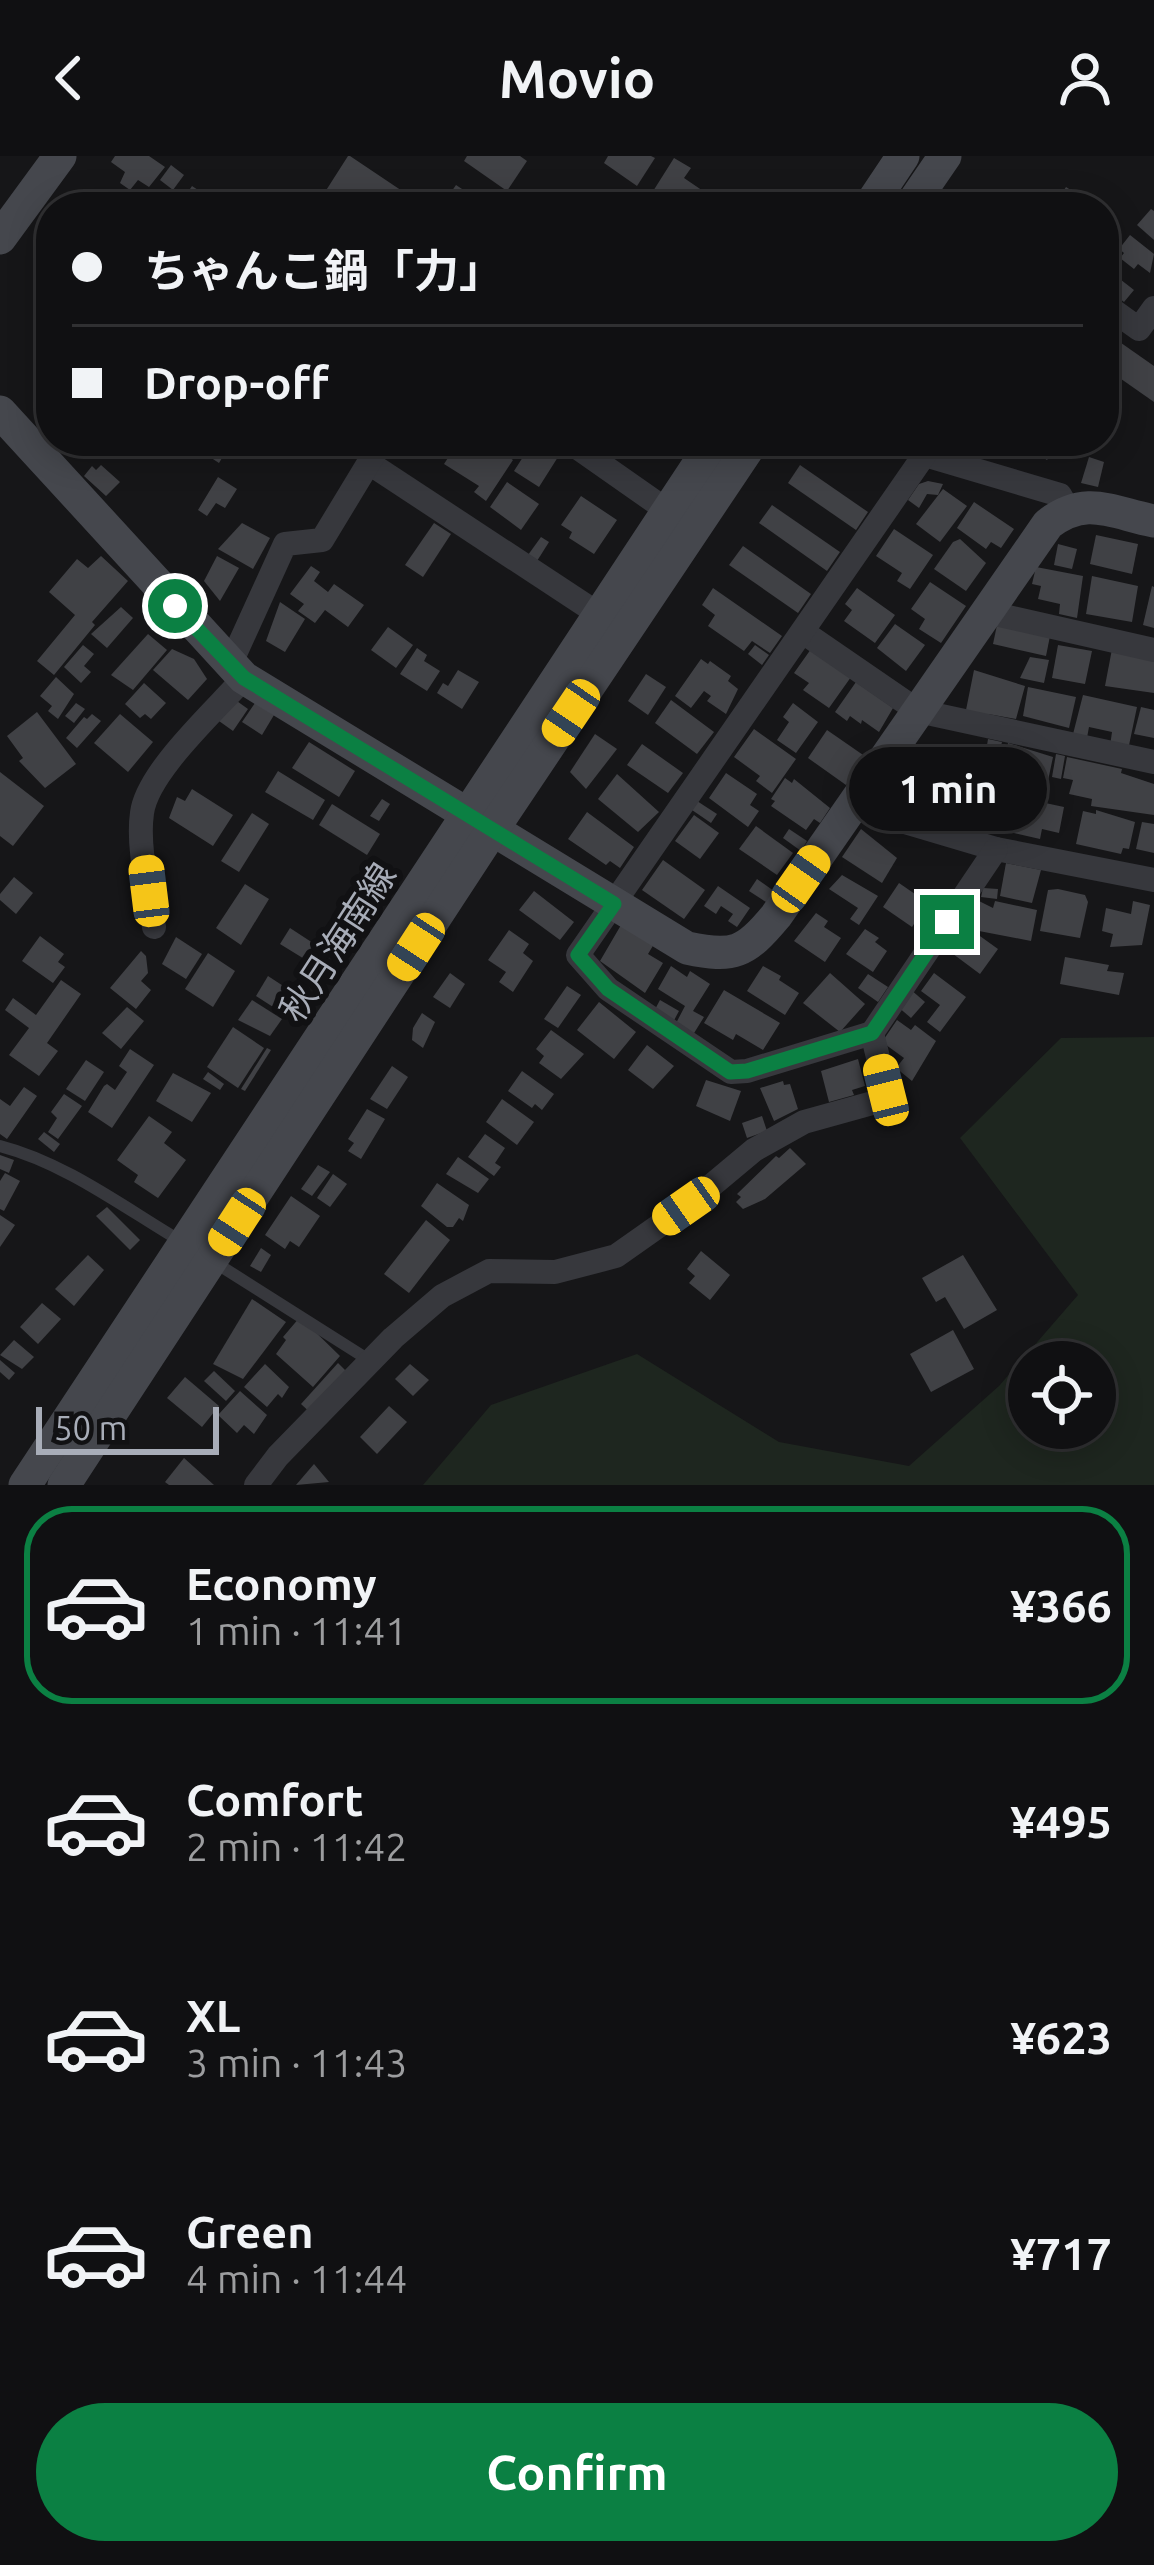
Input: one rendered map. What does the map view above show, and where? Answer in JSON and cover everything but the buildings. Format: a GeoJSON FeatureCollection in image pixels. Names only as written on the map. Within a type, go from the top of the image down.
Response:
{"type":"FeatureCollection","features":[{"type":"Feature","properties":{"kind":"main road"},"geometry":{"type":"LineString","coordinates":[[5,219],[60,156]]}},
{"type":"Feature","properties":{"kind":"main road"},"geometry":{"type":"LineString","coordinates":[[879,192],[903,156]]}},
{"type":"Feature","properties":{"kind":"main road"},"geometry":{"type":"LineString","coordinates":[[920,192],[945,156]]}},
{"type":"Feature","properties":{"kind":"main road"},"geometry":{"type":"LineString","coordinates":[[0,412],[36,451]]}},
{"type":"Feature","properties":{"kind":"main road"},"geometry":{"type":"LineString","coordinates":[[40,456],[237,671],[687,948],[718,955],[737,952],[758,938],[776,916],[1048,524],[1068,508],[1081,505],[1154,521]]}},
{"type":"Feature","properties":{"kind":"main road","name":"秋月海南線"},"geometry":{"type":"LineString","coordinates":[[480,822],[600,615],[705,456]]}},
{"type":"Feature","properties":{"kind":"main road","name":"秋月海南線"},"geometry":{"type":"LineString","coordinates":[[64,1485],[199,1252],[480,822],[742,456]]}},
{"type":"Feature","properties":{"kind":"main road","name":"秋月海南線"},"geometry":{"type":"LineString","coordinates":[[25,1485],[199,1252]]}},
{"type":"Feature","properties":{"kind":"street"},"geometry":{"type":"LineString","coordinates":[[1119,315],[1138,329],[1154,308]]}},
{"type":"Feature","properties":{"kind":"street"},"geometry":{"type":"LineString","coordinates":[[154,927],[140,819],[144,801],[237,671],[285,544],[322,540],[374,456]]}},
{"type":"Feature","properties":{"kind":"street"},"geometry":{"type":"LineString","coordinates":[[381,456],[600,615]]}},
{"type":"Feature","properties":{"kind":"street"},"geometry":{"type":"LineString","coordinates":[[589,456],[668,511]]}},
{"type":"Feature","properties":{"kind":"street"},"geometry":{"type":"LineString","coordinates":[[923,456],[578,955],[608,989],[730,1072],[747,1071],[872,1033],[997,849]]}},
{"type":"Feature","properties":{"kind":"street"},"geometry":{"type":"LineString","coordinates":[[951,456],[1060,496],[1068,508]]}},
{"type":"Feature","properties":{"kind":"street"},"geometry":{"type":"LineString","coordinates":[[986,612],[1154,650]]}},
{"type":"Feature","properties":{"kind":"street"},"geometry":{"type":"LineString","coordinates":[[802,632],[918,711],[1154,762]]}},
{"type":"Feature","properties":{"kind":"street"},"geometry":{"type":"LineString","coordinates":[[851,806],[997,849],[1154,880]]}},
{"type":"Feature","properties":{"kind":"street"},"geometry":{"type":"LineString","coordinates":[[256,1485],[278,1456],[442,1296],[489,1271],[555,1272],[616,1256],[754,1150],[804,1122],[876,1102],[886,1090],[872,1033]]}},
{"type":"Feature","properties":{"kind":"lane"},"geometry":{"type":"LineString","coordinates":[[0,1147],[66,1173],[372,1362]]}},
{"type":"Feature","properties":{"kind":"shaded area"},"geometry":{"type":"Polygon","coordinates":[[[1154,1037],[1154,1485],[423,1485],[491,1405],[637,1354],[779,1442],[909,1466],[1008,1376],[1008,1449],[1116,1449],[1116,1341],[1038,1341],[1078,1295],[960,1138],[1061,1038],[1154,1037]]]}},
{"type":"Feature","properties":{"kind":"route"},"geometry":{"type":"LineString","coordinates":[[175,606],[244,678],[614,904],[578,955],[608,989],[730,1072],[872,1033],[947,922]]}}]}
